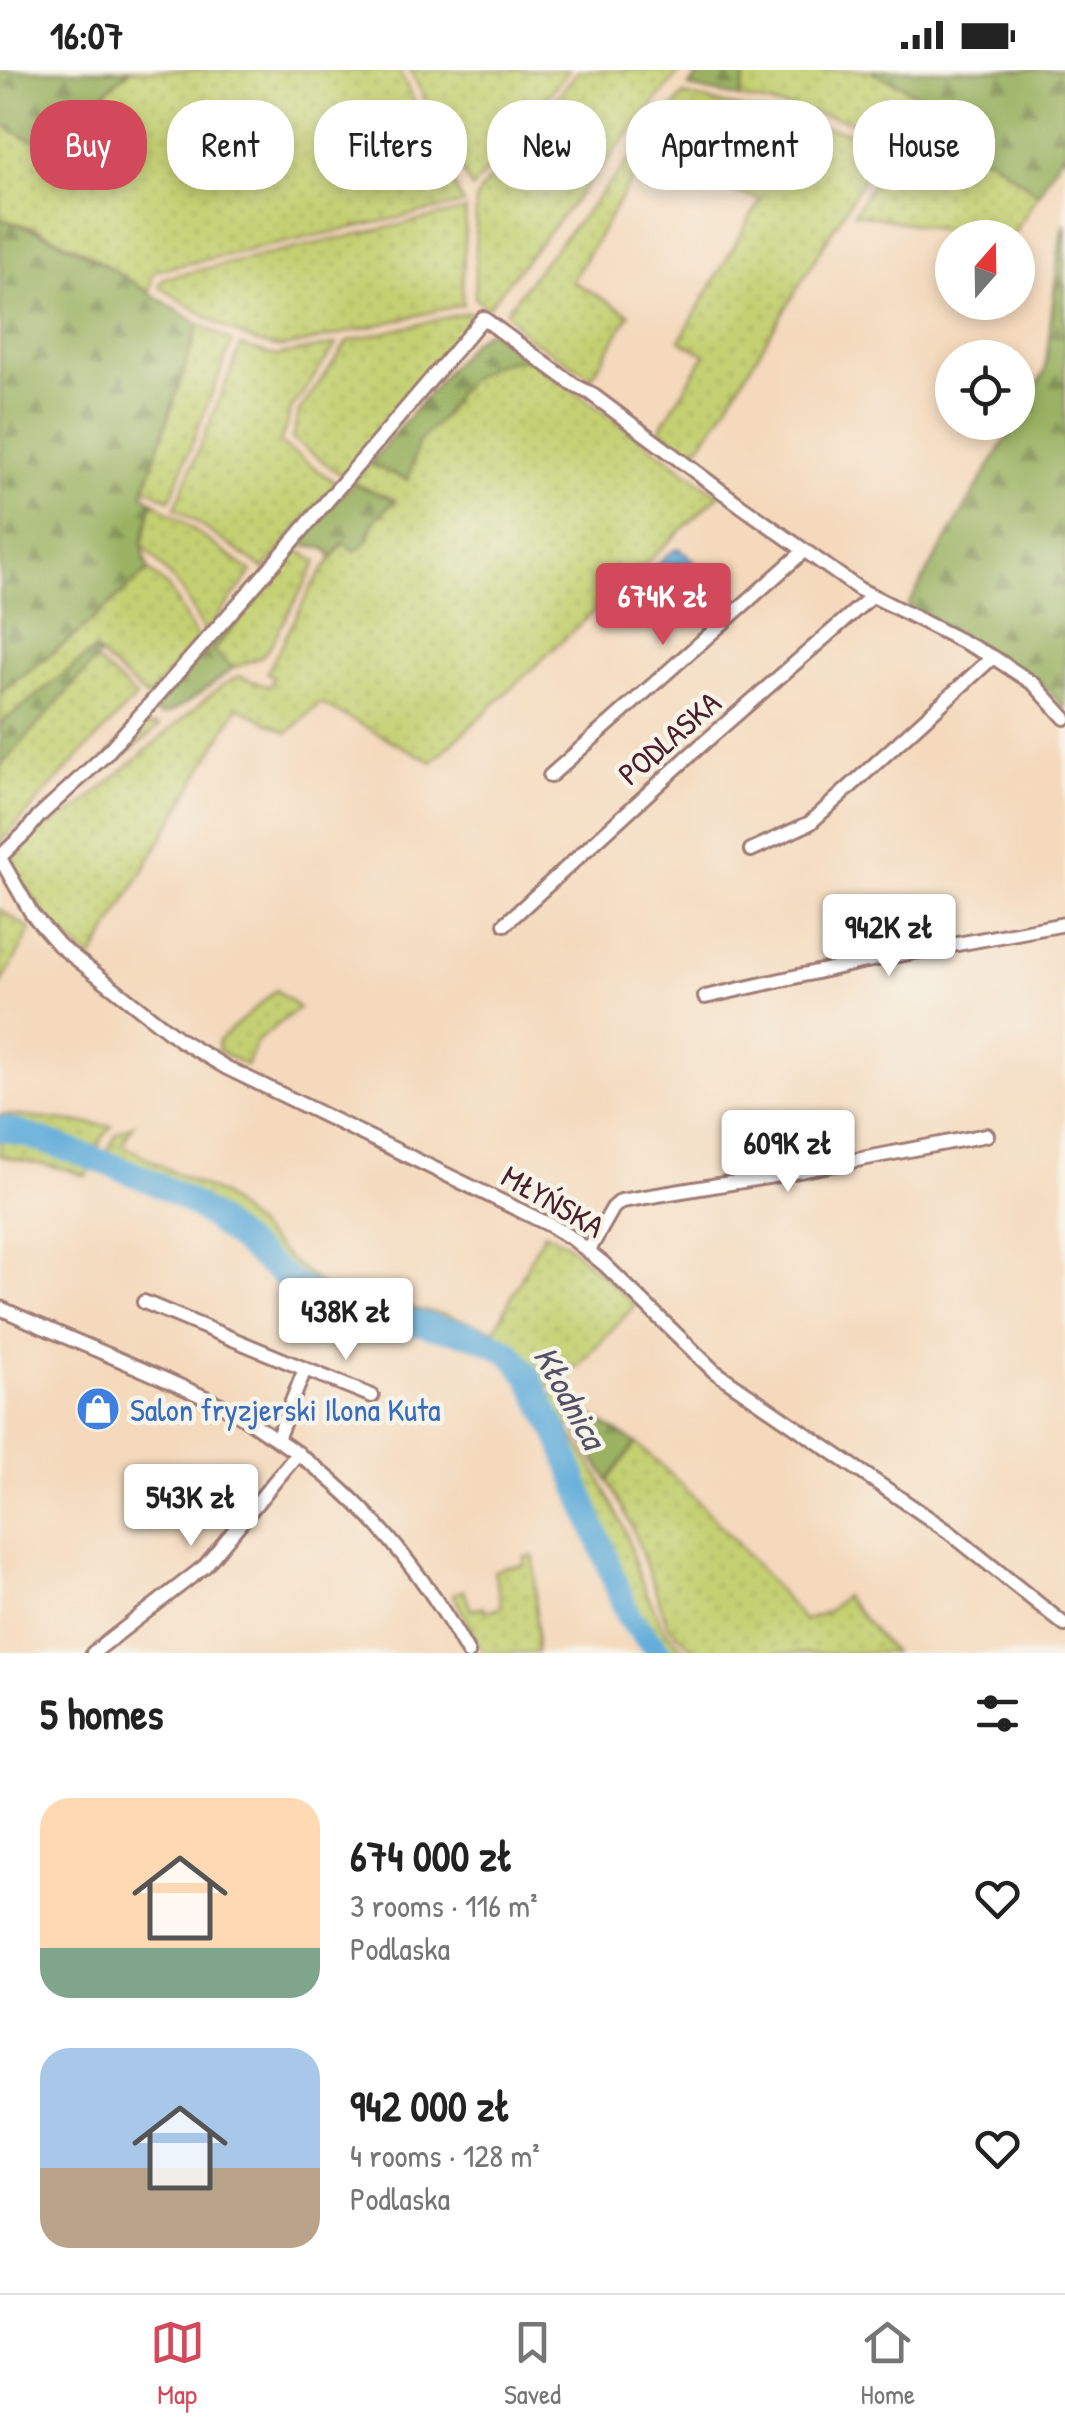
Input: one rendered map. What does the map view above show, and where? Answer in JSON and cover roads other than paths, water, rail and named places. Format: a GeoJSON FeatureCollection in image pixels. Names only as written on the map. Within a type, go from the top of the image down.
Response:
{"type":"FeatureCollection","features":[{"type":"Feature","properties":{"kind":"street"},"geometry":{"type":"LineString","coordinates":[[0,858],[38,816],[105,755],[483,318],[858,589],[993,657],[1034,684],[1065,718]]}},
{"type":"Feature","properties":{"kind":"street","name":"PODLASKA"},"geometry":{"type":"LineString","coordinates":[[550,776],[804,551]]}},
{"type":"Feature","properties":{"kind":"street","name":"PODLASKA"},"geometry":{"type":"LineString","coordinates":[[506,924],[690,755],[872,596]]}},
{"type":"Feature","properties":{"kind":"street"},"geometry":{"type":"LineString","coordinates":[[751,850],[810,823],[993,657]]}},
{"type":"Feature","properties":{"kind":"street","name":"MŁYŃSKA"},"geometry":{"type":"LineString","coordinates":[[0,858],[40,926],[84,966],[180,1040],[227,1068],[550,1225],[589,1250],[714,1371],[948,1532],[1065,1625]]}},
{"type":"Feature","properties":{"kind":"street"},"geometry":{"type":"LineString","coordinates":[[705,997],[862,962],[1065,924]]}},
{"type":"Feature","properties":{"kind":"street"},"geometry":{"type":"LineString","coordinates":[[589,1250],[621,1201],[987,1135]]}},
{"type":"Feature","properties":{"kind":"street"},"geometry":{"type":"LineString","coordinates":[[144,1302],[372,1396]]}},
{"type":"Feature","properties":{"kind":"street"},"geometry":{"type":"LineString","coordinates":[[0,1308],[234,1412],[298,1453],[358,1504],[403,1552],[446,1613],[468,1653]]}},
{"type":"Feature","properties":{"kind":"street"},"geometry":{"type":"LineString","coordinates":[[277,1439],[305,1369]]}},
{"type":"Feature","properties":{"kind":"street"},"geometry":{"type":"LineString","coordinates":[[93,1653],[205,1566],[298,1453]]}},
{"type":"Feature","properties":{"kind":"water"},"geometry":{"type":"Polygon","coordinates":[[[679,548],[694,561],[695,579],[689,599],[660,618],[640,616],[627,604],[627,594],[679,548]]]}},
{"type":"Feature","properties":{"kind":"waterway","name":"Kłodnica"},"geometry":{"type":"LineString","coordinates":[[0,1128],[96,1159],[167,1189],[211,1217],[294,1284],[331,1305],[472,1335],[511,1354],[529,1377],[559,1437],[629,1618],[660,1653]]}},
{"type":"Feature","properties":{"kind":"place","name":"Salon fryzjerski Ilona Kuta"},"geometry":{"type":"Point","coordinates":[98,1409]}}]}
